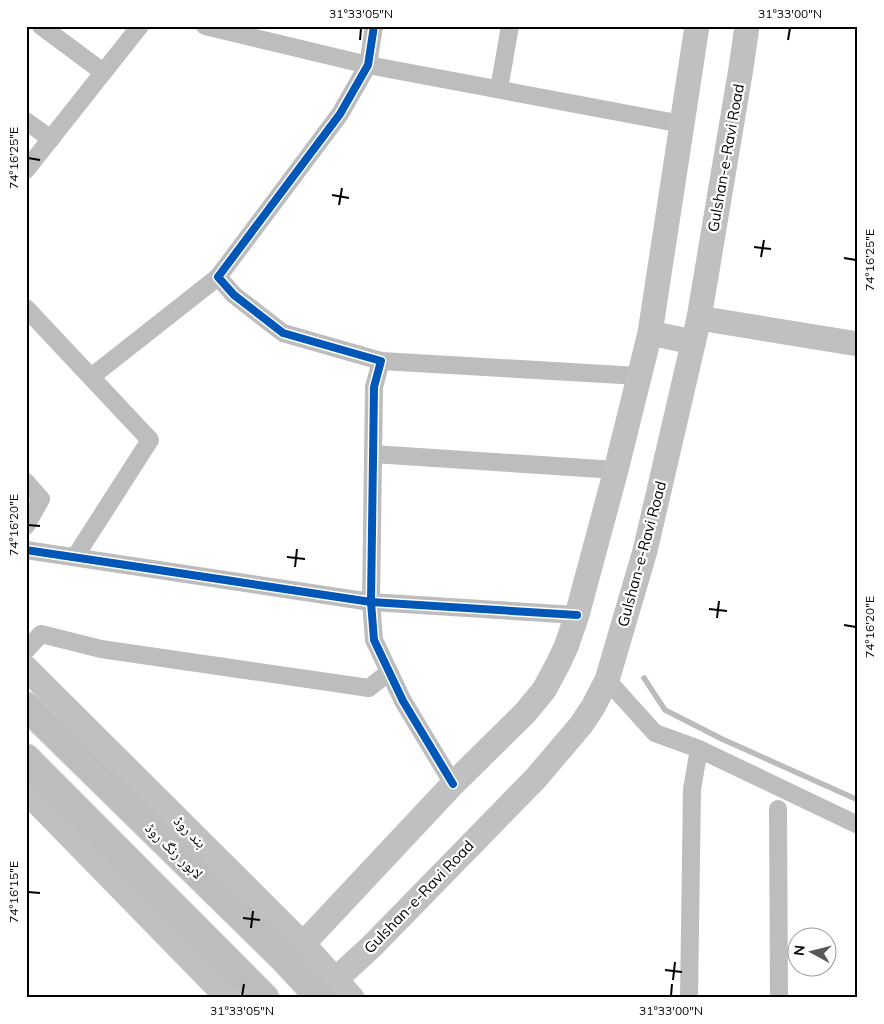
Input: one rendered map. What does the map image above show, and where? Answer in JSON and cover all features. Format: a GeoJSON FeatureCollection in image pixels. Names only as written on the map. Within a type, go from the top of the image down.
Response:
{"type":"FeatureCollection","features":[{"type":"Feature","properties":{"kind":"highway","name":"لاہور رنگ روڈ"},"geometry":{"type":"LineString","coordinates":[[26,706],[271,946],[328,989]]}},
{"type":"Feature","properties":{"kind":"highway"},"geometry":{"type":"LineString","coordinates":[[26,758],[261,993]]}},
{"type":"Feature","properties":{"kind":"main road"},"geometry":{"type":"LineString","coordinates":[[303,944],[453,784],[525,713],[544,690],[558,664],[577,616],[650,333],[697,26]]}},
{"type":"Feature","properties":{"kind":"main road","name":"Gulshan-e-Ravi Road"},"geometry":{"type":"LineString","coordinates":[[328,989],[536,778],[581,725],[607,680],[645,552],[696,330],[742,68],[747,26]]}},
{"type":"Feature","properties":{"kind":"main road"},"geometry":{"type":"LineString","coordinates":[[650,333],[696,330],[858,344]]}},
{"type":"Feature","properties":{"kind":"main road","name":"بند روڈ"},"geometry":{"type":"LineString","coordinates":[[26,668],[303,944],[328,989],[352,998]]}},
{"type":"Feature","properties":{"kind":"main road"},"geometry":{"type":"LineString","coordinates":[[26,791],[228,998]]}},
{"type":"Feature","properties":{"kind":"street"},"geometry":{"type":"LineString","coordinates":[[41,26],[104,72]]}},
{"type":"Feature","properties":{"kind":"street"},"geometry":{"type":"LineString","coordinates":[[26,170],[140,26]]}},
{"type":"Feature","properties":{"kind":"street"},"geometry":{"type":"LineString","coordinates":[[206,26],[368,65],[682,124]]}},
{"type":"Feature","properties":{"kind":"street"},"geometry":{"type":"LineString","coordinates":[[91,377],[218,277],[340,114],[368,65],[374,26]]}},
{"type":"Feature","properties":{"kind":"street"},"geometry":{"type":"LineString","coordinates":[[499,89],[510,26]]}},
{"type":"Feature","properties":{"kind":"street"},"geometry":{"type":"LineString","coordinates":[[26,122],[51,139]]}},
{"type":"Feature","properties":{"kind":"street"},"geometry":{"type":"LineString","coordinates":[[218,277],[234,295],[283,333],[381,361],[639,376]]}},
{"type":"Feature","properties":{"kind":"street"},"geometry":{"type":"LineString","coordinates":[[26,308],[150,440],[75,557]]}},
{"type":"Feature","properties":{"kind":"street"},"geometry":{"type":"LineString","coordinates":[[381,361],[374,387],[371,602],[374,640],[403,701],[453,784]]}},
{"type":"Feature","properties":{"kind":"street"},"geometry":{"type":"LineString","coordinates":[[373,454],[616,470]]}},
{"type":"Feature","properties":{"kind":"street"},"geometry":{"type":"LineString","coordinates":[[26,482],[40,499],[26,526]]}},
{"type":"Feature","properties":{"kind":"street"},"geometry":{"type":"LineString","coordinates":[[26,550],[371,602],[577,616]]}},
{"type":"Feature","properties":{"kind":"street"},"geometry":{"type":"LineString","coordinates":[[26,650],[41,634],[100,649],[369,688],[389,672]]}},
{"type":"Feature","properties":{"kind":"street"},"geometry":{"type":"LineString","coordinates":[[607,680],[655,733],[698,750],[858,825]]}},
{"type":"Feature","properties":{"kind":"street"},"geometry":{"type":"LineString","coordinates":[[689,998],[692,789],[698,750]]}},
{"type":"Feature","properties":{"kind":"street"},"geometry":{"type":"LineString","coordinates":[[778,809],[779,998]]}},
{"type":"Feature","properties":{"kind":"waterway"},"geometry":{"type":"LineString","coordinates":[[644,678],[665,710],[722,739],[858,800]]}},
{"type":"Feature","properties":{"kind":"cycle path"},"geometry":{"type":"LineString","coordinates":[[374,26],[368,65],[340,114],[218,277],[234,295],[283,333],[381,361],[374,387],[371,602],[374,640],[403,701],[453,784]]}},
{"type":"Feature","properties":{"kind":"cycle path"},"geometry":{"type":"LineString","coordinates":[[26,550],[371,602],[577,615]]}}]}
